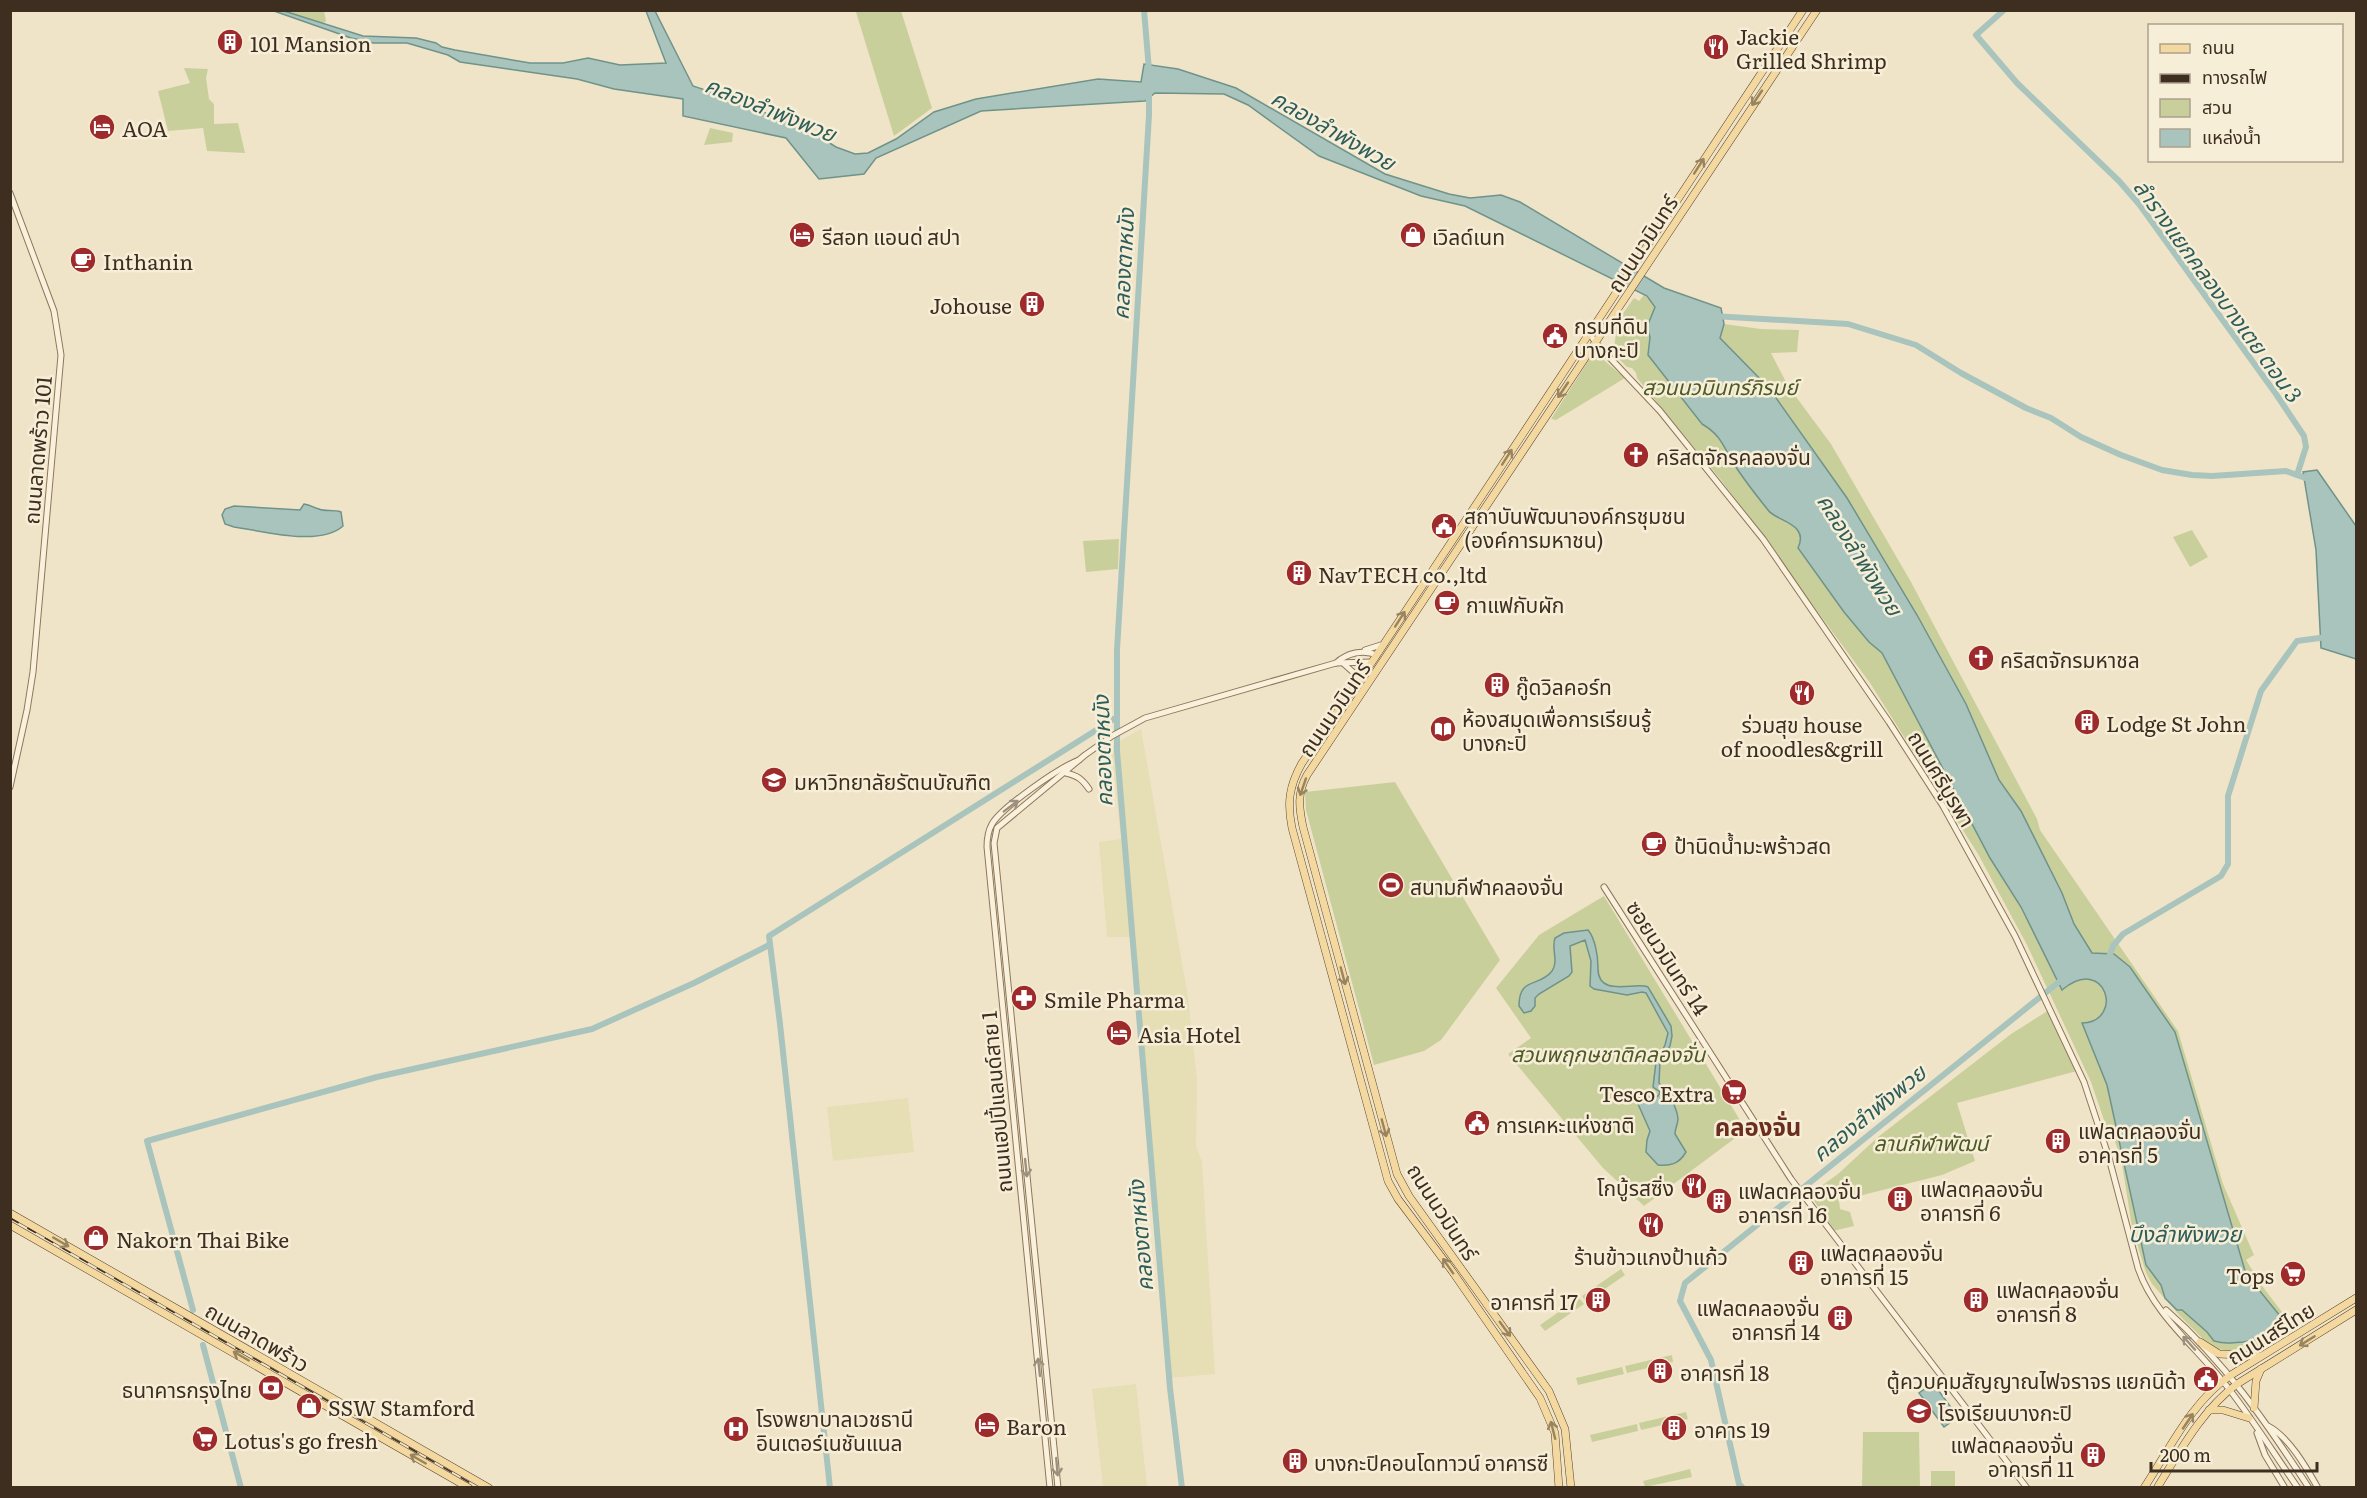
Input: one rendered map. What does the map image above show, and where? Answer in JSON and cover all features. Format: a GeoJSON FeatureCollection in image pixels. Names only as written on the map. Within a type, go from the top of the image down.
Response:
{"type":"FeatureCollection","features":[{"type":"Feature","properties":{"kind":"main road","name":"ถนนนวมินทร์"},"geometry":{"type":"LineString","coordinates":[[1559,1488],[1555,1433],[1540,1398],[1452,1271],[1404,1208],[1388,1180],[1292,828],[1288,798],[1293,779],[1803,10]]}},
{"type":"Feature","properties":{"kind":"main road","name":"ถนนนวมินทร์"},"geometry":{"type":"LineString","coordinates":[[1571,1488],[1565,1429],[1549,1391],[1400,1182],[1303,827],[1299,808],[1303,783],[1817,10]]}},
{"type":"Feature","properties":{"kind":"main road"},"geometry":{"type":"LineString","coordinates":[[1794,25],[1802,32]]}},
{"type":"Feature","properties":{"kind":"main road"},"geometry":{"type":"LineString","coordinates":[[1377,655],[1385,660]]}},
{"type":"Feature","properties":{"kind":"main road"},"geometry":{"type":"LineString","coordinates":[[1372,662],[1380,668]]}},
{"type":"Feature","properties":{"kind":"main road","name":"ถนนลาดพร้าว"},"geometry":{"type":"LineString","coordinates":[[10,1213],[489,1488]]}},
{"type":"Feature","properties":{"kind":"main road","name":"ถนนลาดพร้าว"},"geometry":{"type":"LineString","coordinates":[[10,1225],[469,1488]]}},
{"type":"Feature","properties":{"kind":"main road","name":"ถนนเสรีไทย"},"geometry":{"type":"LineString","coordinates":[[2144,1488],[2195,1411],[2223,1381],[2356,1298]]}},
{"type":"Feature","properties":{"kind":"main road","name":"ถนนเสรีไทย"},"geometry":{"type":"LineString","coordinates":[[2157,1488],[2209,1410],[2230,1389],[2356,1310]]}},
{"type":"Feature","properties":{"kind":"main road"},"geometry":{"type":"LineString","coordinates":[[2200,1342],[2219,1354],[2262,1356]]}},
{"type":"Feature","properties":{"kind":"main road"},"geometry":{"type":"LineString","coordinates":[[2254,1408],[2256,1381],[2261,1369]]}},
{"type":"Feature","properties":{"kind":"main road"},"geometry":{"type":"LineString","coordinates":[[310,1396],[315,1387]]}},
{"type":"Feature","properties":{"kind":"main road"},"geometry":{"type":"LineString","coordinates":[[321,1402],[326,1393]]}},
{"type":"Feature","properties":{"kind":"main road"},"geometry":{"type":"LineString","coordinates":[[2209,1410],[2223,1410],[2249,1418]]}},
{"type":"Feature","properties":{"kind":"street","name":"ถนนลาดพร้าว 101"},"geometry":{"type":"LineString","coordinates":[[10,193],[54,311],[61,355],[33,672],[10,787]]}},
{"type":"Feature","properties":{"kind":"street","name":"ถนนศรีบูรพา"},"geometry":{"type":"LineString","coordinates":[[1589,332],[1595,342],[1660,411],[1738,507],[1834,640],[1943,806],[2016,936],[2049,1003],[2091,1099],[2140,1275],[2187,1342],[2230,1389],[2298,1488]]}},
{"type":"Feature","properties":{"kind":"street"},"geometry":{"type":"LineString","coordinates":[[1336,663],[1342,657],[1384,644]]}},
{"type":"Feature","properties":{"kind":"street"},"geometry":{"type":"LineString","coordinates":[[1363,651],[1377,655]]}},
{"type":"Feature","properties":{"kind":"street"},"geometry":{"type":"LineString","coordinates":[[996,824],[1112,736],[1145,718],[1336,663],[1372,662]]}},
{"type":"Feature","properties":{"kind":"street"},"geometry":{"type":"LineString","coordinates":[[1344,664],[1354,673],[1356,686]]}},
{"type":"Feature","properties":{"kind":"street"},"geometry":{"type":"LineString","coordinates":[[996,824],[1050,776],[1065,765],[1080,759]]}},
{"type":"Feature","properties":{"kind":"street"},"geometry":{"type":"LineString","coordinates":[[1066,773],[1083,780],[1089,789]]}},
{"type":"Feature","properties":{"kind":"street"},"geometry":{"type":"LineString","coordinates":[[1050,776],[1054,782]]}},
{"type":"Feature","properties":{"kind":"street","name":"ถนนแฮปปี้แลนด์สาย 1"},"geometry":{"type":"LineString","coordinates":[[996,824],[988,832],[987,846],[1024,1149],[1059,1488]]}},
{"type":"Feature","properties":{"kind":"street","name":"ซอยนวมินทร์ 14"},"geometry":{"type":"LineString","coordinates":[[1604,887],[1791,1179],[2027,1488]]}},
{"type":"Feature","properties":{"kind":"street","name":"ถนนแฮปปี้แลนด์สาย 1"},"geometry":{"type":"LineString","coordinates":[[1007,1019],[1016,1150],[1050,1488]]}},
{"type":"Feature","properties":{"kind":"street"},"geometry":{"type":"LineString","coordinates":[[1016,1150],[1024,1149]]}},
{"type":"Feature","properties":{"kind":"street","name":"ถนนศรีบูรพา"},"geometry":{"type":"LineString","coordinates":[[2158,1303],[2231,1375],[2308,1487]]}},
{"type":"Feature","properties":{"kind":"street"},"geometry":{"type":"LineString","coordinates":[[1042,1391],[1049,1390]]}},
{"type":"Feature","properties":{"kind":"street"},"geometry":{"type":"LineString","coordinates":[[2266,1425],[2274,1429],[2292,1449],[2318,1488]]}},
{"type":"Feature","properties":{"kind":"street"},"geometry":{"type":"LineString","coordinates":[[2256,1430],[2265,1455],[2285,1488]]}},
{"type":"Feature","properties":{"kind":"shaded area"},"geometry":{"type":"Polygon","coordinates":[[[1141,729],[1188,997],[1197,1080],[1196,1146],[1202,1162],[1215,1374],[1169,1378],[1130,937],[1107,937],[1099,842],[1121,839],[1111,746],[1141,729]]]}},
{"type":"Feature","properties":{"kind":"shaded area"},"geometry":{"type":"Polygon","coordinates":[[[908,1098],[914,1152],[833,1161],[827,1107],[908,1098]]]}},
{"type":"Feature","properties":{"kind":"shaded area"},"geometry":{"type":"Polygon","coordinates":[[[1136,1384],[1147,1487],[1103,1487],[1092,1389],[1136,1384]]]}},
{"type":"Feature","properties":{"kind":"green space"},"geometry":{"type":"Polygon","coordinates":[[[284,11],[324,11],[326,21],[323,24],[284,11]]]}},
{"type":"Feature","properties":{"kind":"green space"},"geometry":{"type":"Polygon","coordinates":[[[901,11],[932,108],[894,136],[856,12],[901,11]]]}},
{"type":"Feature","properties":{"kind":"green space"},"geometry":{"type":"Polygon","coordinates":[[[184,68],[208,69],[206,78],[209,99],[214,104],[214,124],[238,123],[245,153],[207,151],[203,128],[168,131],[158,91],[190,83],[184,68]]]}},
{"type":"Feature","properties":{"kind":"green space"},"geometry":{"type":"Polygon","coordinates":[[[710,128],[733,133],[732,142],[704,145],[710,128]]]}},
{"type":"Feature","properties":{"kind":"green space","name":"บึงลำพังพวย"},"geometry":{"type":"Polygon","coordinates":[[[1644,295],[1654,304],[1724,324],[1761,329],[1799,330],[1797,352],[1771,353],[1788,386],[1831,444],[1911,582],[2037,819],[2040,830],[2178,1031],[2223,1184],[2254,1255],[2246,1260],[2294,1328],[2262,1348],[2231,1351],[2217,1349],[2203,1339],[2180,1316],[2152,1284],[2146,1273],[2132,1227],[2121,1158],[2107,1129],[2091,1082],[2027,945],[1978,854],[1870,683],[1721,480],[1637,378],[1632,368],[1627,367],[1611,351],[1616,334],[1611,330],[1634,298],[1639,301],[1644,295]]]}},
{"type":"Feature","properties":{"kind":"green space"},"geometry":{"type":"Polygon","coordinates":[[[1594,352],[1625,378],[1556,420],[1551,419],[1594,352]]]}},
{"type":"Feature","properties":{"kind":"green space"},"geometry":{"type":"Polygon","coordinates":[[[2192,530],[2208,557],[2190,567],[2173,537],[2192,530]]]}},
{"type":"Feature","properties":{"kind":"green space"},"geometry":{"type":"Polygon","coordinates":[[[1119,539],[1118,569],[1086,572],[1083,541],[1119,539]]]}},
{"type":"Feature","properties":{"kind":"green space","name":"สนามกีฬาคลองจั่น"},"geometry":{"type":"Polygon","coordinates":[[[1395,782],[1500,960],[1441,1040],[1424,1051],[1374,1065],[1306,810],[1305,792],[1395,782]]]}},
{"type":"Feature","properties":{"kind":"green space","name":"สวนพฤกษชาติคลองจั่น"},"geometry":{"type":"Polygon","coordinates":[[[1604,896],[1746,1130],[1644,1206],[1603,1168],[1508,1054],[1531,1038],[1496,988],[1539,935],[1604,896]]]}},
{"type":"Feature","properties":{"kind":"green space","name":"ลานกีฬาพัฒน์"},"geometry":{"type":"Polygon","coordinates":[[[2049,1010],[2077,1071],[1957,1103],[1975,1161],[1942,1175],[1839,1201],[1840,1209],[1850,1212],[1854,1226],[1833,1231],[1810,1194],[1838,1174],[1878,1137],[2011,1034],[2049,1010]]]}},
{"type":"Feature","properties":{"kind":"green space"},"geometry":{"type":"Polygon","coordinates":[[[1621,1269],[1625,1275],[1586,1302],[1582,1296],[1621,1269]]]}},
{"type":"Feature","properties":{"kind":"green space"},"geometry":{"type":"Polygon","coordinates":[[[1579,1298],[1584,1304],[1545,1331],[1540,1325],[1579,1298]]]}},
{"type":"Feature","properties":{"kind":"green space"},"geometry":{"type":"Polygon","coordinates":[[[1672,1355],[1673,1362],[1627,1373],[1625,1366],[1672,1355]]]}},
{"type":"Feature","properties":{"kind":"green space"},"geometry":{"type":"Polygon","coordinates":[[[1622,1367],[1624,1374],[1578,1385],[1576,1378],[1622,1367]]]}},
{"type":"Feature","properties":{"kind":"green space"},"geometry":{"type":"Polygon","coordinates":[[[1686,1412],[1688,1419],[1641,1430],[1639,1423],[1686,1412]]]}},
{"type":"Feature","properties":{"kind":"green space"},"geometry":{"type":"Polygon","coordinates":[[[1637,1424],[1638,1431],[1592,1442],[1590,1435],[1637,1424]]]}},
{"type":"Feature","properties":{"kind":"green space"},"geometry":{"type":"Polygon","coordinates":[[[1863,1432],[1919,1432],[1920,1487],[1862,1487],[1863,1432]]]}},
{"type":"Feature","properties":{"kind":"green space"},"geometry":{"type":"Polygon","coordinates":[[[1690,1469],[1692,1477],[1645,1487],[1643,1481],[1690,1469]]]}},
{"type":"Feature","properties":{"kind":"green space"},"geometry":{"type":"Polygon","coordinates":[[[1931,1471],[1955,1471],[1955,1487],[1931,1487],[1931,1471]]]}},
{"type":"Feature","properties":{"kind":"water","name":"บึงลำพังพวย"},"geometry":{"type":"Polygon","coordinates":[[[274,11],[284,11],[363,36],[416,38],[455,50],[530,63],[563,63],[588,58],[620,65],[666,63],[646,11],[655,11],[693,86],[755,107],[769,115],[806,128],[836,147],[855,154],[868,153],[896,139],[934,112],[976,99],[1098,79],[1141,82],[1144,64],[1178,69],[1236,88],[1385,174],[1449,194],[1470,198],[1501,195],[1520,202],[1664,288],[1721,308],[1724,324],[1720,338],[1769,388],[1847,498],[1917,615],[1966,704],[1999,780],[2021,811],[2062,893],[2074,924],[2092,953],[2114,954],[2130,967],[2175,1032],[2246,1274],[2285,1322],[2271,1335],[2262,1339],[2235,1343],[2218,1342],[2165,1298],[2161,1285],[2146,1265],[2107,1085],[2082,1023],[2095,1020],[2103,1012],[2106,1002],[2105,992],[2099,984],[2090,979],[2077,981],[2062,990],[2021,907],[1990,858],[1882,653],[1869,642],[1844,612],[1798,548],[1800,540],[1796,528],[1768,510],[1742,476],[1718,437],[1702,424],[1648,355],[1650,337],[1647,327],[1655,307],[1647,296],[1465,206],[1421,196],[1319,156],[1248,105],[1224,94],[1155,93],[1145,101],[981,111],[876,158],[864,174],[819,179],[786,138],[683,116],[683,99],[614,89],[577,79],[460,62],[448,55],[407,43],[373,43],[351,38],[274,11]]]}},
{"type":"Feature","properties":{"kind":"water"},"geometry":{"type":"Polygon","coordinates":[[[2317,470],[2356,526],[2356,659],[2321,648],[2316,550],[2303,472],[2317,470]]]}},
{"type":"Feature","properties":{"kind":"water"},"geometry":{"type":"Polygon","coordinates":[[[304,504],[322,510],[341,512],[343,526],[320,536],[291,536],[234,527],[225,524],[222,515],[225,509],[234,506],[300,510],[304,504]]]}},
{"type":"Feature","properties":{"kind":"water"},"geometry":{"type":"Polygon","coordinates":[[[1588,930],[1597,953],[1599,977],[1604,983],[1618,987],[1648,987],[1671,1026],[1670,1046],[1660,1061],[1659,1083],[1676,1109],[1678,1119],[1675,1134],[1686,1152],[1674,1163],[1658,1165],[1646,1152],[1650,1131],[1638,1104],[1639,1097],[1648,1096],[1652,1099],[1660,1092],[1653,1087],[1656,1062],[1665,1045],[1668,1033],[1646,993],[1627,995],[1594,989],[1590,986],[1591,961],[1585,940],[1570,946],[1572,972],[1569,976],[1539,994],[1535,998],[1535,1006],[1531,1011],[1524,1013],[1519,1006],[1522,990],[1552,971],[1555,963],[1555,938],[1564,933],[1588,930]]]}},
{"type":"Feature","properties":{"kind":"water"},"geometry":{"type":"Polygon","coordinates":[[[1933,1383],[1958,1417],[1944,1427],[1919,1393],[1933,1383]]]}},
{"type":"Feature","properties":{"kind":"waterway","name":"คลองตาหนัง"},"geometry":{"type":"LineString","coordinates":[[1144,10],[1149,70]]}},
{"type":"Feature","properties":{"kind":"waterway","name":"ลำรางแยกคลองบางเตย ตอน 3"},"geometry":{"type":"LineString","coordinates":[[2004,10],[1976,35],[2017,83],[2119,181],[2139,204],[2304,436],[2306,447],[2297,475]]}},
{"type":"Feature","properties":{"kind":"waterway","name":"คลองตาหนัง"},"geometry":{"type":"LineString","coordinates":[[1149,92],[1117,650],[1117,751],[1170,1388],[1182,1488]]}},
{"type":"Feature","properties":{"kind":"waterway"},"geometry":{"type":"LineString","coordinates":[[1713,316],[1848,324],[1916,345],[1961,373],[2026,408],[2051,418],[2081,437],[2162,470],[2212,476],[2286,471],[2311,480]]}},
{"type":"Feature","properties":{"kind":"waterway"},"geometry":{"type":"LineString","coordinates":[[2108,960],[2113,946],[2123,934],[2221,876],[2228,864],[2228,796],[2261,691],[2297,641],[2327,637]]}},
{"type":"Feature","properties":{"kind":"waterway"},"geometry":{"type":"LineString","coordinates":[[830,1488],[769,936],[1117,717]]}},
{"type":"Feature","properties":{"kind":"waterway"},"geometry":{"type":"LineString","coordinates":[[193,1310],[147,1141],[377,1077],[592,1029],[694,983],[769,945]]}},
{"type":"Feature","properties":{"kind":"waterway","name":"คลองลำพังพวย"},"geometry":{"type":"LineString","coordinates":[[1743,1488],[1739,1484],[1711,1360],[1680,1301],[1685,1283],[2065,977]]}},
{"type":"Feature","properties":{"kind":"waterway"},"geometry":{"type":"LineString","coordinates":[[203,1345],[241,1488]]}},
{"type":"Feature","properties":{"kind":"railway"},"geometry":{"type":"LineString","coordinates":[[10,1218],[479,1488]]}},
{"type":"Feature","properties":{"kind":"place","name":"101 Mansion"},"geometry":{"type":"Point","coordinates":[230,42]}},
{"type":"Feature","properties":{"kind":"place","name":"Jackie Grilled Shrimp"},"geometry":{"type":"Point","coordinates":[1716,47]}},
{"type":"Feature","properties":{"kind":"place","name":"AOA"},"geometry":{"type":"Point","coordinates":[102,127]}},
{"type":"Feature","properties":{"kind":"place","name":"รีสอท แอนด่ สปา"},"geometry":{"type":"Point","coordinates":[802,235]}},
{"type":"Feature","properties":{"kind":"place","name":"เวิลด์เนท"},"geometry":{"type":"Point","coordinates":[1413,235]}},
{"type":"Feature","properties":{"kind":"place","name":"Inthanin"},"geometry":{"type":"Point","coordinates":[83,260]}},
{"type":"Feature","properties":{"kind":"place","name":"Johouse"},"geometry":{"type":"Point","coordinates":[1032,304]}},
{"type":"Feature","properties":{"kind":"place","name":"กรมที่ดิน บางกะปิ"},"geometry":{"type":"Point","coordinates":[1555,336]}},
{"type":"Feature","properties":{"kind":"place","name":"คริสตจักรคลองจั่น"},"geometry":{"type":"Point","coordinates":[1636,455]}},
{"type":"Feature","properties":{"kind":"place","name":"สถาบันพัฒนาองค์กรชุมชน (องค์การมหาชน)"},"geometry":{"type":"Point","coordinates":[1444,526]}},
{"type":"Feature","properties":{"kind":"place","name":"NavTECH co.,ltd"},"geometry":{"type":"Point","coordinates":[1299,573]}},
{"type":"Feature","properties":{"kind":"place","name":"กาแฟกับผัก"},"geometry":{"type":"Point","coordinates":[1447,603]}},
{"type":"Feature","properties":{"kind":"place","name":"คริสตจักรมหาชล"},"geometry":{"type":"Point","coordinates":[1981,658]}},
{"type":"Feature","properties":{"kind":"place","name":"กู๊ดวิลคอร์ท"},"geometry":{"type":"Point","coordinates":[1497,685]}},
{"type":"Feature","properties":{"kind":"place","name":"ร่วมสุข house of noodles&grill"},"geometry":{"type":"Point","coordinates":[1802,693]}},
{"type":"Feature","properties":{"kind":"place","name":"Lodge St John"},"geometry":{"type":"Point","coordinates":[2087,722]}},
{"type":"Feature","properties":{"kind":"place","name":"ห้องสมุดเพื่อการเรียนรู้ บางกะปิ"},"geometry":{"type":"Point","coordinates":[1443,729]}},
{"type":"Feature","properties":{"kind":"place","name":"มหาวิทยาลัยรัตนบัณฑิต"},"geometry":{"type":"Point","coordinates":[774,780]}},
{"type":"Feature","properties":{"kind":"place","name":"ป้านิดน้ำมะพร้าวสด"},"geometry":{"type":"Point","coordinates":[1654,844]}},
{"type":"Feature","properties":{"kind":"place","name":"สนามกีฬาคลองจั่น"},"geometry":{"type":"Point","coordinates":[1391,885]}},
{"type":"Feature","properties":{"kind":"place","name":"Smile Pharma"},"geometry":{"type":"Point","coordinates":[1024,998]}},
{"type":"Feature","properties":{"kind":"place","name":"Asia Hotel"},"geometry":{"type":"Point","coordinates":[1119,1033]}},
{"type":"Feature","properties":{"kind":"place","name":"Tesco Extra"},"geometry":{"type":"Point","coordinates":[1734,1092]}},
{"type":"Feature","properties":{"kind":"place","name":"การเคหะแห่งชาติ"},"geometry":{"type":"Point","coordinates":[1477,1123]}},
{"type":"Feature","properties":{"kind":"place","name":"แฟลตคลองจั่น อาคารที่ 5"},"geometry":{"type":"Point","coordinates":[2058,1141]}},
{"type":"Feature","properties":{"kind":"place","name":"โกบู้รสซิ่ง"},"geometry":{"type":"Point","coordinates":[1694,1186]}},
{"type":"Feature","properties":{"kind":"place","name":"แฟลตคลองจั่น อาคารที่ 6"},"geometry":{"type":"Point","coordinates":[1900,1199]}},
{"type":"Feature","properties":{"kind":"place","name":"แฟลตคลองจั่น อาคารที่ 16"},"geometry":{"type":"Point","coordinates":[1719,1201]}},
{"type":"Feature","properties":{"kind":"place","name":"ร้านข้าวแกงป้าแก้ว"},"geometry":{"type":"Point","coordinates":[1651,1225]}},
{"type":"Feature","properties":{"kind":"place","name":"Nakorn Thai Bike"},"geometry":{"type":"Point","coordinates":[96,1238]}},
{"type":"Feature","properties":{"kind":"place","name":"แฟลตคลองจั่น อาคารที่ 15"},"geometry":{"type":"Point","coordinates":[1801,1263]}},
{"type":"Feature","properties":{"kind":"place","name":"Tops"},"geometry":{"type":"Point","coordinates":[2293,1274]}},
{"type":"Feature","properties":{"kind":"place","name":"อาคารที่ 17"},"geometry":{"type":"Point","coordinates":[1598,1300]}},
{"type":"Feature","properties":{"kind":"place","name":"แฟลตคลองจั่น อาคารที่ 8"},"geometry":{"type":"Point","coordinates":[1976,1300]}},
{"type":"Feature","properties":{"kind":"place","name":"แฟลตคลองจั่น อาคารที่ 14"},"geometry":{"type":"Point","coordinates":[1840,1318]}},
{"type":"Feature","properties":{"kind":"place","name":"อาคารที่ 18"},"geometry":{"type":"Point","coordinates":[1660,1371]}},
{"type":"Feature","properties":{"kind":"place","name":"ตู้ควบคุมสัญญาณไฟจราจร แยกนิด้า"},"geometry":{"type":"Point","coordinates":[2206,1379]}},
{"type":"Feature","properties":{"kind":"place","name":"ธนาคารกรุงไทย"},"geometry":{"type":"Point","coordinates":[271,1388]}},
{"type":"Feature","properties":{"kind":"place","name":"SSW Stamford"},"geometry":{"type":"Point","coordinates":[309,1406]}},
{"type":"Feature","properties":{"kind":"place","name":"โรงเรียนบางกะปิ"},"geometry":{"type":"Point","coordinates":[1919,1411]}},
{"type":"Feature","properties":{"kind":"place","name":"Baron"},"geometry":{"type":"Point","coordinates":[987,1425]}},
{"type":"Feature","properties":{"kind":"place","name":"อาคาร 19"},"geometry":{"type":"Point","coordinates":[1674,1428]}},
{"type":"Feature","properties":{"kind":"place","name":"โรงพยาบาลเวชธานี อินเตอร์เนชันแนล"},"geometry":{"type":"Point","coordinates":[736,1429]}},
{"type":"Feature","properties":{"kind":"place","name":"Lotus's go fresh"},"geometry":{"type":"Point","coordinates":[205,1439]}},
{"type":"Feature","properties":{"kind":"place","name":"แฟลตคลองจั่น อาคารที่ 11"},"geometry":{"type":"Point","coordinates":[2093,1455]}},
{"type":"Feature","properties":{"kind":"place","name":"บางกะปิคอนโดทาวน์ อาคารซี"},"geometry":{"type":"Point","coordinates":[1295,1461]}},
{"type":"Feature","properties":{"kind":"district","name":"คลองจั่น"},"geometry":{"type":"Point","coordinates":[1758,1125]}},
{"type":"Feature","properties":{"kind":"park label","name":"สวนนวมินทร์ภิรมย์"},"geometry":{"type":"Point","coordinates":[1720,385]}}]}
